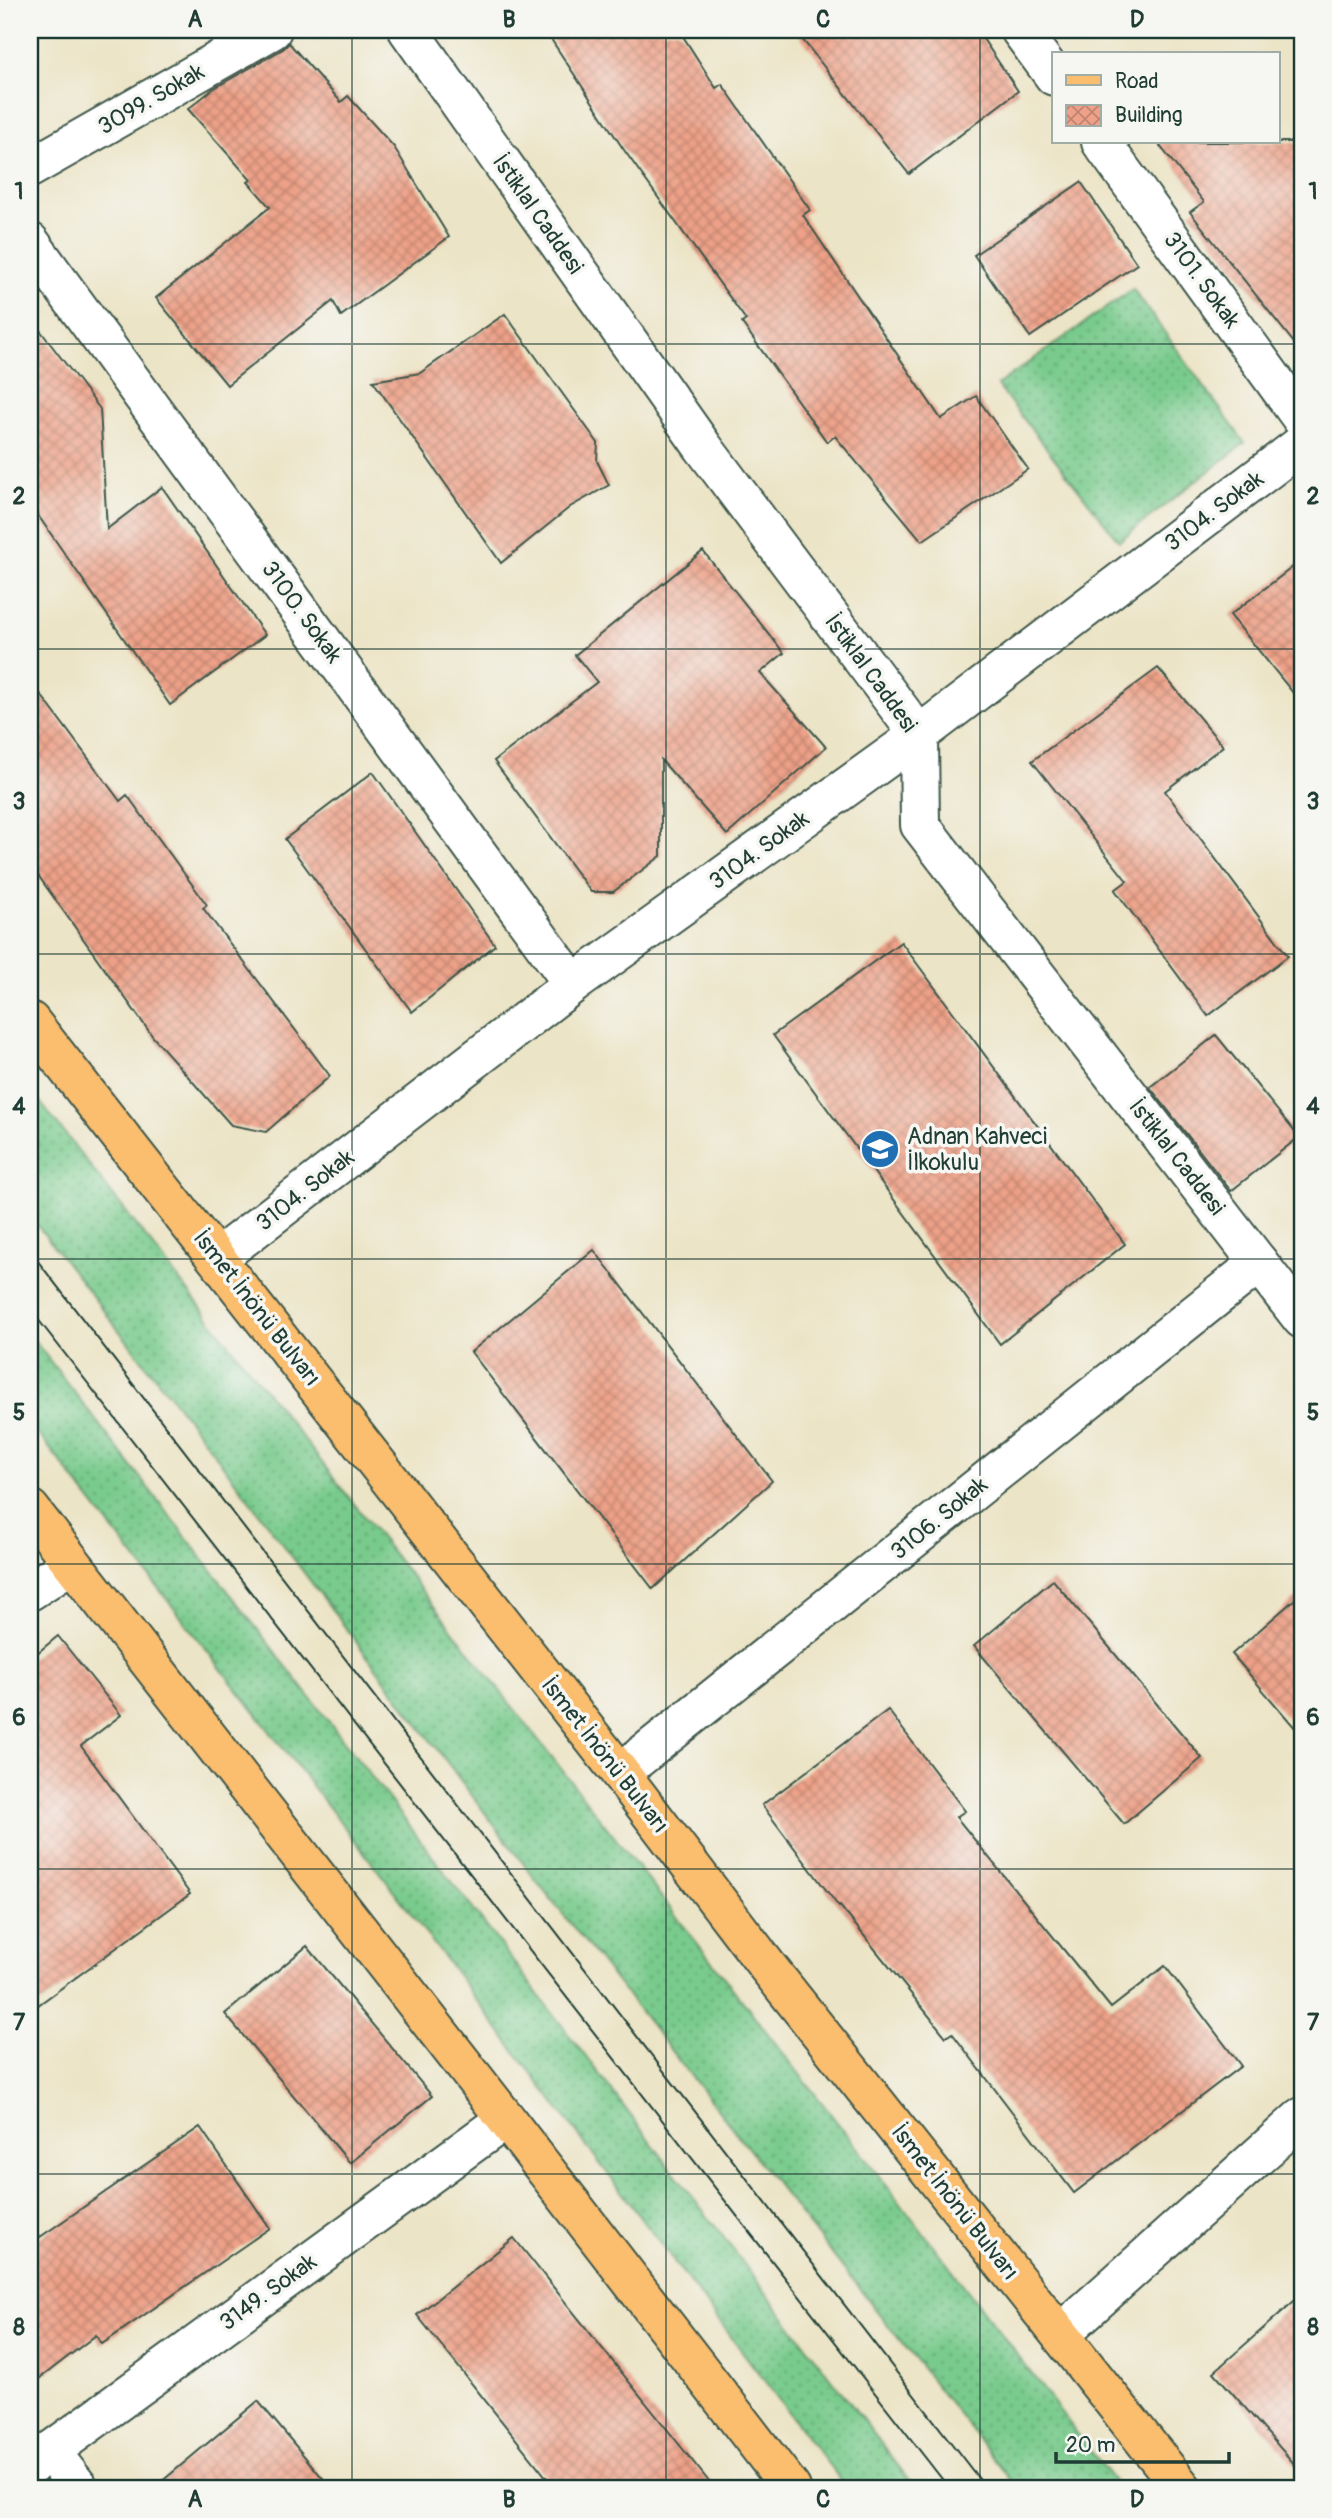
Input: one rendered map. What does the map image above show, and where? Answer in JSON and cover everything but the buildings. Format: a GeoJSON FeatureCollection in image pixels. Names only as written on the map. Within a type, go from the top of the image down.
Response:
{"type":"FeatureCollection","features":[{"type":"Feature","properties":{"kind":"main road","name":"İsmet İnönü Bulvarı"},"geometry":{"type":"LineString","coordinates":[[30,1021],[620,1773],[768,1966],[1182,2488]]}},
{"type":"Feature","properties":{"kind":"main road"},"geometry":{"type":"LineString","coordinates":[[30,1509],[791,2488]]}},
{"type":"Feature","properties":{"kind":"street","name":"3099. Sokak"},"geometry":{"type":"LineString","coordinates":[[30,168],[272,30]]}},
{"type":"Feature","properties":{"kind":"street","name":"İstiklal Caddesi"},"geometry":{"type":"LineString","coordinates":[[408,30],[703,447],[919,735],[920,825],[1302,1319]]}},
{"type":"Feature","properties":{"kind":"street"},"geometry":{"type":"LineString","coordinates":[[1020,30],[1052,73]]}},
{"type":"Feature","properties":{"kind":"street","name":"3101. Sokak"},"geometry":{"type":"LineString","coordinates":[[1102,144],[1302,419]]}},
{"type":"Feature","properties":{"kind":"street","name":"3100. Sokak"},"geometry":{"type":"LineString","coordinates":[[30,242],[573,984]]}},
{"type":"Feature","properties":{"kind":"street","name":"3104. Sokak"},"geometry":{"type":"LineString","coordinates":[[217,1258],[573,984],[919,735],[1302,444]]}},
{"type":"Feature","properties":{"kind":"street","name":"3106. Sokak"},"geometry":{"type":"LineString","coordinates":[[620,1773],[1259,1263]]}},
{"type":"Feature","properties":{"kind":"street"},"geometry":{"type":"LineString","coordinates":[[30,1591],[71,1564]]}},
{"type":"Feature","properties":{"kind":"street"},"geometry":{"type":"LineString","coordinates":[[1060,2334],[1302,2117]]}},
{"type":"Feature","properties":{"kind":"street","name":"3149. Sokak"},"geometry":{"type":"LineString","coordinates":[[40,2458],[506,2119]]}},
{"type":"Feature","properties":{"kind":"street"},"geometry":{"type":"LineString","coordinates":[[40,2458],[79,2488]]}},
{"type":"Feature","properties":{"kind":"green space"},"geometry":{"type":"Polygon","coordinates":[[[1133,289],[1245,443],[1119,541],[997,385],[1133,289]]]}},
{"type":"Feature","properties":{"kind":"green space"},"geometry":{"type":"Polygon","coordinates":[[[30,1089],[919,2227],[1119,2488],[1017,2488],[532,1875],[201,1436],[30,1216],[30,1089]]]}},
{"type":"Feature","properties":{"kind":"green space"},"geometry":{"type":"Polygon","coordinates":[[[30,1335],[395,1807],[915,2488],[847,2488],[807,2437],[387,1882],[30,1423],[30,1335]]]}},
{"type":"Feature","properties":{"kind":"tram line"},"geometry":{"type":"LineString","coordinates":[[30,1251],[986,2488]]}},
{"type":"Feature","properties":{"kind":"tram line"},"geometry":{"type":"LineString","coordinates":[[30,1309],[949,2488]]}},
{"type":"Feature","properties":{"kind":"place","name":"Adnan Kahveci İlkokulu"},"geometry":{"type":"Point","coordinates":[880,1149]}}]}
